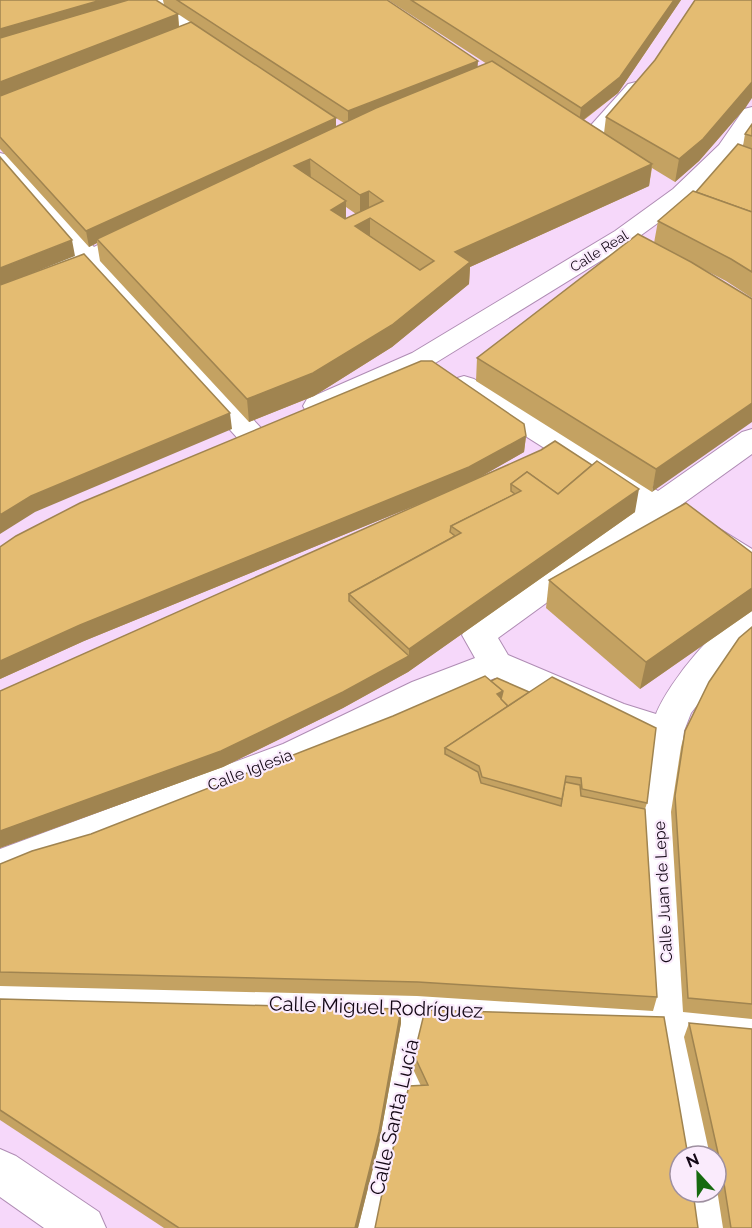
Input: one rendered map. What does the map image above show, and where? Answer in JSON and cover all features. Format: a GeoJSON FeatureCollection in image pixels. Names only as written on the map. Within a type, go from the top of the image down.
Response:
{"type":"FeatureCollection","features":[{"type":"Feature","properties":{"kind":"street"},"geometry":{"type":"LineString","coordinates":[[152,4],[243,63]]}},
{"type":"Feature","properties":{"kind":"street"},"geometry":{"type":"LineString","coordinates":[[171,39],[193,30]]}},
{"type":"Feature","properties":{"kind":"street"},"geometry":{"type":"LineString","coordinates":[[591,139],[651,69]]}},
{"type":"Feature","properties":{"kind":"street","name":"Calle Real"},"geometry":{"type":"LineString","coordinates":[[89,258],[261,430],[422,359],[624,236],[670,190],[728,150],[752,114]]}},
{"type":"Feature","properties":{"kind":"street"},"geometry":{"type":"LineString","coordinates":[[728,150],[752,159]]}},
{"type":"Feature","properties":{"kind":"street"},"geometry":{"type":"LineString","coordinates":[[0,160],[89,258]]}},
{"type":"Feature","properties":{"kind":"street"},"geometry":{"type":"LineString","coordinates":[[0,293],[89,258],[160,225]]}},
{"type":"Feature","properties":{"kind":"street"},"geometry":{"type":"LineString","coordinates":[[624,236],[653,251]]}},
{"type":"Feature","properties":{"kind":"street"},"geometry":{"type":"LineString","coordinates":[[422,359],[752,564]]}},
{"type":"Feature","properties":{"kind":"street"},"geometry":{"type":"LineString","coordinates":[[666,731],[614,715],[496,664],[478,635],[752,439]]}},
{"type":"Feature","properties":{"kind":"street"},"geometry":{"type":"LineString","coordinates":[[527,460],[557,443]]}},
{"type":"Feature","properties":{"kind":"street"},"geometry":{"type":"LineString","coordinates":[[752,451],[681,500],[752,548]]}},
{"type":"Feature","properties":{"kind":"street","name":"Calle Juan de Lepe"},"geometry":{"type":"LineString","coordinates":[[694,1144],[670,1021],[657,829],[666,731],[676,706],[721,649],[752,621]]}},
{"type":"Feature","properties":{"kind":"street","name":"Calle Iglesia"},"geometry":{"type":"LineString","coordinates":[[0,866],[296,754],[424,692],[496,664]]}},
{"type":"Feature","properties":{"kind":"street","name":"Calle Miguel Rodríguez"},"geometry":{"type":"LineString","coordinates":[[0,998],[419,1006],[670,1021],[752,1029]]}},
{"type":"Feature","properties":{"kind":"street","name":"Calle Santa Lucía"},"geometry":{"type":"LineString","coordinates":[[369,1228],[419,1006]]}},
{"type":"Feature","properties":{"kind":"street"},"geometry":{"type":"LineString","coordinates":[[0,1171],[84,1228]]}},
{"type":"Feature","properties":{"kind":"street"},"geometry":{"type":"LineString","coordinates":[[704,1204],[708,1228]]}},
{"type":"Feature","properties":{"kind":"building"},"geometry":{"type":"Polygon","coordinates":[[[0,0],[101,0],[0,29],[0,0]]]}},
{"type":"Feature","properties":{"kind":"building"},"geometry":{"type":"Polygon","coordinates":[[[128,0],[156,0],[178,14],[0,82],[0,38],[128,0]]]}},
{"type":"Feature","properties":{"kind":"building"},"geometry":{"type":"Polygon","coordinates":[[[177,0],[387,0],[478,61],[348,111],[177,0]]]}},
{"type":"Feature","properties":{"kind":"building"},"geometry":{"type":"Polygon","coordinates":[[[411,0],[674,0],[620,77],[581,108],[411,0]]]}},
{"type":"Feature","properties":{"kind":"building"},"geometry":{"type":"Polygon","coordinates":[[[695,0],[752,0],[752,82],[703,139],[679,159],[606,117],[655,60],[695,0]]]}},
{"type":"Feature","properties":{"kind":"building"},"geometry":{"type":"Polygon","coordinates":[[[191,22],[336,118],[86,231],[0,137],[0,96],[191,22]]]}},
{"type":"Feature","properties":{"kind":"building"},"geometry":{"type":"Polygon","coordinates":[[[492,61],[652,164],[455,252],[470,262],[392,325],[313,373],[247,399],[97,239],[376,108],[492,61]],[[310,159],[294,166],[346,201],[331,210],[345,219],[383,201],[369,191],[360,195],[310,159]],[[370,218],[355,226],[420,270],[434,261],[370,218]]]}},
{"type":"Feature","properties":{"kind":"building"},"geometry":{"type":"Polygon","coordinates":[[[752,124],[752,136],[745,134],[752,124]]]}},
{"type":"Feature","properties":{"kind":"building"},"geometry":{"type":"Polygon","coordinates":[[[738,144],[752,149],[752,212],[696,192],[738,144]]]}},
{"type":"Feature","properties":{"kind":"building"},"geometry":{"type":"Polygon","coordinates":[[[0,157],[72,240],[0,268],[0,157]]]}},
{"type":"Feature","properties":{"kind":"building"},"geometry":{"type":"Polygon","coordinates":[[[693,191],[752,212],[752,272],[658,221],[693,191]]]}},
{"type":"Feature","properties":{"kind":"building"},"geometry":{"type":"Polygon","coordinates":[[[638,234],[691,262],[752,299],[752,403],[656,469],[477,358],[638,234]]]}},
{"type":"Feature","properties":{"kind":"building"},"geometry":{"type":"Polygon","coordinates":[[[84,254],[230,413],[31,496],[0,515],[0,285],[84,254]]]}},
{"type":"Feature","properties":{"kind":"building"},"geometry":{"type":"Polygon","coordinates":[[[421,361],[432,361],[524,424],[526,436],[469,467],[80,625],[0,661],[0,547],[16,536],[80,503],[421,361]]]}},
{"type":"Feature","properties":{"kind":"building"},"geometry":{"type":"Polygon","coordinates":[[[555,441],[592,465],[558,494],[527,472],[511,484],[511,491],[515,494],[451,526],[450,532],[455,536],[349,594],[349,601],[409,656],[343,692],[221,751],[0,831],[0,691],[541,450],[555,441]]]}},
{"type":"Feature","properties":{"kind":"building"},"geometry":{"type":"Polygon","coordinates":[[[597,461],[639,489],[409,649],[349,594],[461,533],[451,526],[521,491],[511,484],[527,472],[558,494],[597,461]]]}},
{"type":"Feature","properties":{"kind":"building"},"geometry":{"type":"Polygon","coordinates":[[[686,503],[752,553],[752,588],[646,662],[549,580],[686,503]]]}},
{"type":"Feature","properties":{"kind":"building"},"geometry":{"type":"Polygon","coordinates":[[[752,627],[752,1004],[688,998],[675,796],[685,731],[709,682],[739,638],[752,627]]]}},
{"type":"Feature","properties":{"kind":"building"},"geometry":{"type":"Polygon","coordinates":[[[485,676],[503,691],[497,694],[508,706],[445,748],[445,754],[478,772],[481,783],[561,806],[565,782],[580,785],[581,796],[645,809],[657,997],[418,982],[0,972],[0,864],[32,851],[91,834],[393,716],[485,676]]]}},
{"type":"Feature","properties":{"kind":"building"},"geometry":{"type":"Polygon","coordinates":[[[552,677],[656,728],[647,803],[582,789],[581,778],[566,776],[562,799],[482,777],[479,766],[445,748],[552,677]]]}},
{"type":"Feature","properties":{"kind":"building"},"geometry":{"type":"Polygon","coordinates":[[[497,678],[529,692],[508,706],[501,699],[503,691],[491,681],[497,678]]]}},
{"type":"Feature","properties":{"kind":"building"},"geometry":{"type":"Polygon","coordinates":[[[0,999],[401,1009],[379,1132],[355,1228],[179,1228],[0,1110],[0,999]]]}},
{"type":"Feature","properties":{"kind":"building"},"geometry":{"type":"Polygon","coordinates":[[[425,1010],[664,1017],[686,1144],[668,1144],[668,1204],[695,1204],[698,1228],[375,1228],[409,1086],[428,1085],[414,1055],[425,1010]]]}},
{"type":"Feature","properties":{"kind":"building"},"geometry":{"type":"Polygon","coordinates":[[[689,1023],[752,1029],[752,1228],[731,1228],[727,1204],[728,1144],[716,1144],[689,1023]]]}}]}
